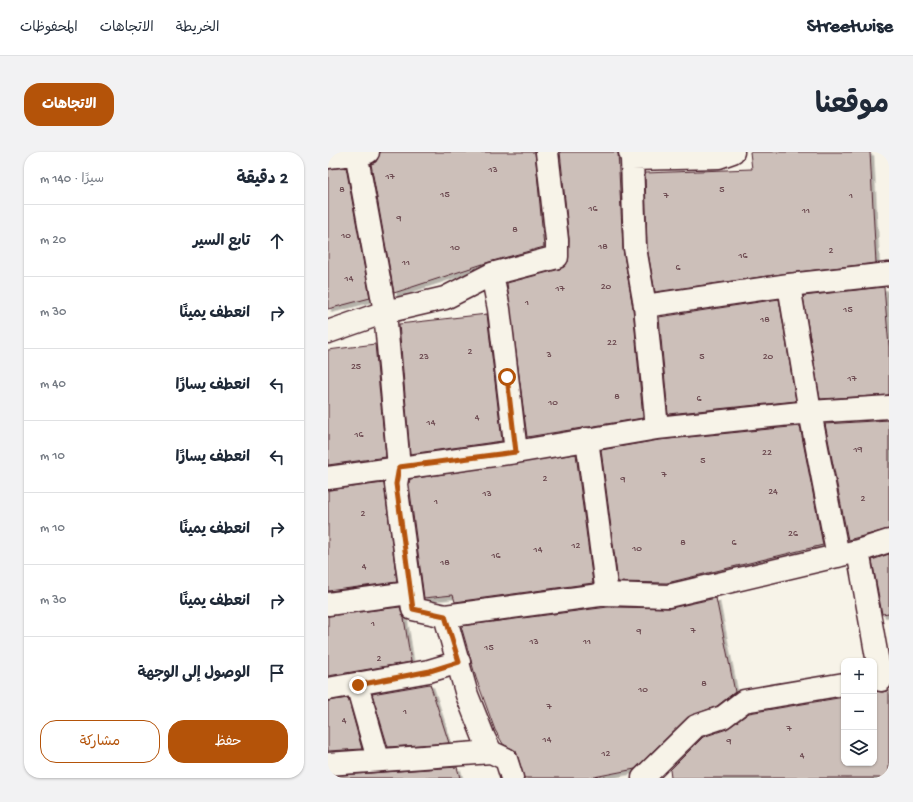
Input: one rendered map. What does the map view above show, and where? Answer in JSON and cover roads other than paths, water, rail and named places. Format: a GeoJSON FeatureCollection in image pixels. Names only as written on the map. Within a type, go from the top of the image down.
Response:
{"type":"FeatureCollection","features":[{"type":"Feature","properties":{"kind":"street"},"geometry":{"type":"LineString","coordinates":[[328,157],[360,152],[385,312],[399,467],[396,484],[409,593],[413,609],[445,616],[607,594],[668,596],[848,554],[889,541]]}},
{"type":"Feature","properties":{"kind":"street"},"geometry":{"type":"LineString","coordinates":[[328,332],[385,312],[445,298],[492,274],[557,257],[557,240],[547,152]]}},
{"type":"Feature","properties":{"kind":"street"},"geometry":{"type":"LineString","coordinates":[[657,428],[645,306],[635,248],[631,155],[719,158],[733,152]]}},
{"type":"Feature","properties":{"kind":"street"},"geometry":{"type":"LineString","coordinates":[[492,274],[499,309],[516,452]]}},
{"type":"Feature","properties":{"kind":"street"},"geometry":{"type":"LineString","coordinates":[[645,306],[789,285],[889,274]]}},
{"type":"Feature","properties":{"kind":"street"},"geometry":{"type":"LineString","coordinates":[[789,285],[810,412],[881,680]]}},
{"type":"Feature","properties":{"kind":"street"},"geometry":{"type":"LineString","coordinates":[[328,478],[516,452],[587,438],[657,428],[810,412],[889,407]]}},
{"type":"Feature","properties":{"kind":"street"},"geometry":{"type":"LineString","coordinates":[[587,438],[607,594]]}},
{"type":"Feature","properties":{"kind":"street"},"geometry":{"type":"LineString","coordinates":[[328,604],[409,593]]}},
{"type":"Feature","properties":{"kind":"street"},"geometry":{"type":"LineString","coordinates":[[445,616],[467,695],[491,752]]}},
{"type":"Feature","properties":{"kind":"street"},"geometry":{"type":"LineString","coordinates":[[328,690],[430,671],[459,662]]}},
{"type":"Feature","properties":{"kind":"street"},"geometry":{"type":"LineString","coordinates":[[358,685],[378,758]]}},
{"type":"Feature","properties":{"kind":"street"},"geometry":{"type":"LineString","coordinates":[[643,778],[696,726],[724,717],[744,701],[841,685]]}},
{"type":"Feature","properties":{"kind":"street"},"geometry":{"type":"LineString","coordinates":[[328,764],[378,758],[491,752],[506,758],[512,778]]}}]}
